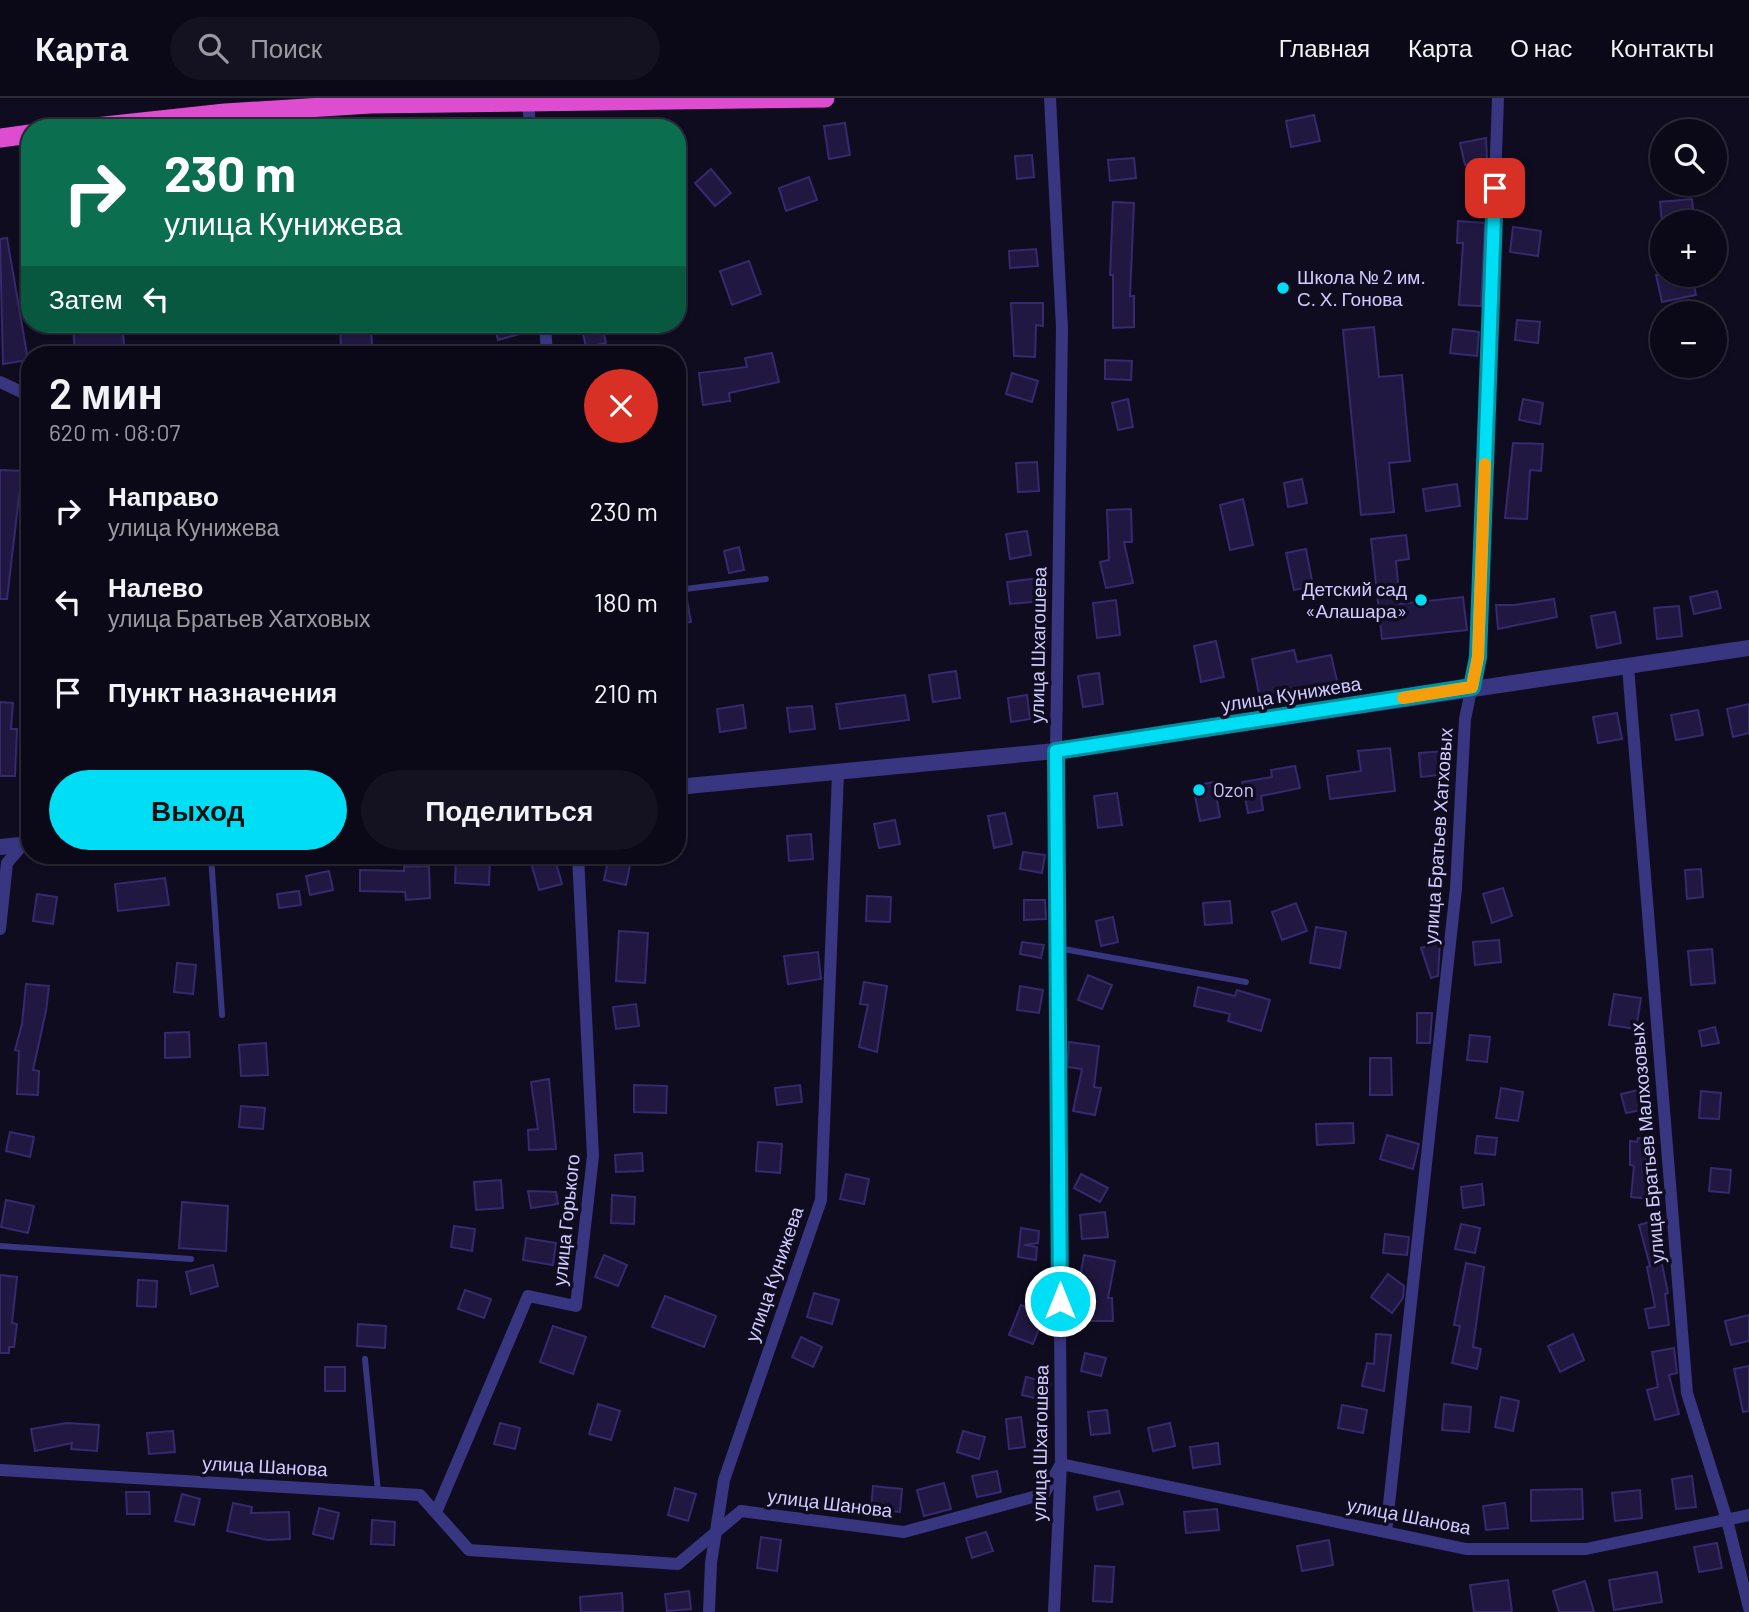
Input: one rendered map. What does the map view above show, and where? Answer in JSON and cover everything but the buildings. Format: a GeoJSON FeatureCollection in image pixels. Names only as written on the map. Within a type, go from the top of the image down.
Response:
{"type":"FeatureCollection","features":[{"type":"Feature","properties":{"kind":"highway"},"geometry":{"type":"LineString","coordinates":[[169,119],[371,104],[825,98]]}},
{"type":"Feature","properties":{"kind":"highway"},"geometry":{"type":"LineString","coordinates":[[0,138],[21,135]]}},
{"type":"Feature","properties":{"kind":"street","name":"улица Шхагошева"},"geometry":{"type":"LineString","coordinates":[[1050,98],[1062,328],[1056,751],[1061,1464],[1054,1612]]}},
{"type":"Feature","properties":{"kind":"street","name":"улица Братьев Хатховых"},"geometry":{"type":"LineString","coordinates":[[1386,1532],[1457,888],[1465,719],[1478,657],[1499,98]]}},
{"type":"Feature","properties":{"kind":"street"},"geometry":{"type":"LineString","coordinates":[[528,100],[529,119]]}},
{"type":"Feature","properties":{"kind":"street"},"geometry":{"type":"LineString","coordinates":[[0,382],[21,392]]}},
{"type":"Feature","properties":{"kind":"street","name":"улица Кунижева"},"geometry":{"type":"LineString","coordinates":[[686,786],[1056,751],[1472,687],[1749,648]]}},
{"type":"Feature","properties":{"kind":"street","name":"улица Братьев Малхозовых"},"geometry":{"type":"LineString","coordinates":[[1628,667],[1687,1393],[1727,1520],[1749,1608]]}},
{"type":"Feature","properties":{"kind":"street","name":"улица Кунижева"},"geometry":{"type":"LineString","coordinates":[[709,1612],[711,1563],[724,1480],[821,1200],[838,773]]}},
{"type":"Feature","properties":{"kind":"street"},"geometry":{"type":"LineString","coordinates":[[0,847],[21,843]]}},
{"type":"Feature","properties":{"kind":"street"},"geometry":{"type":"LineString","coordinates":[[0,929],[7,863],[21,848]]}},
{"type":"Feature","properties":{"kind":"street","name":"улица Горького"},"geometry":{"type":"LineString","coordinates":[[437,1510],[528,1296],[576,1306],[593,1156],[578,864]]}},
{"type":"Feature","properties":{"kind":"street","name":"улица Шанова"},"geometry":{"type":"LineString","coordinates":[[0,1470],[420,1495],[437,1510],[469,1550],[678,1564],[741,1511],[904,1532],[1044,1494],[1061,1464],[1466,1549],[1586,1549],[1749,1515]]}},
{"type":"Feature","properties":{"kind":"lane"},"geometry":{"type":"LineString","coordinates":[[686,589],[766,579]]}},
{"type":"Feature","properties":{"kind":"lane"},"geometry":{"type":"LineString","coordinates":[[212,864],[222,1015]]}},
{"type":"Feature","properties":{"kind":"lane"},"geometry":{"type":"LineString","coordinates":[[1058,948],[1246,982]]}},
{"type":"Feature","properties":{"kind":"lane"},"geometry":{"type":"LineString","coordinates":[[0,1245],[191,1259]]}},
{"type":"Feature","properties":{"kind":"lane"},"geometry":{"type":"LineString","coordinates":[[365,1359],[379,1492]]}},
{"type":"Feature","properties":{"kind":"slow traffic"},"geometry":{"type":"LineString","coordinates":[[1403,698],[1472,687],[1478,657],[1485,464]]}},
{"type":"Feature","properties":{"kind":"place","name":"Школа № 2 им. С. Х. Гонова"},"geometry":{"type":"Point","coordinates":[1283,288]}},
{"type":"Feature","properties":{"kind":"place","name":"Детский сад «Алашара»"},"geometry":{"type":"Point","coordinates":[1421,600]}},
{"type":"Feature","properties":{"kind":"place","name":"Ozon"},"geometry":{"type":"Point","coordinates":[1199,790]}},
{"type":"Feature","properties":{"kind":"route"},"geometry":{"type":"LineString","coordinates":[[1060,1301],[1056,751],[1472,687],[1478,657],[1495,188]]}}]}
